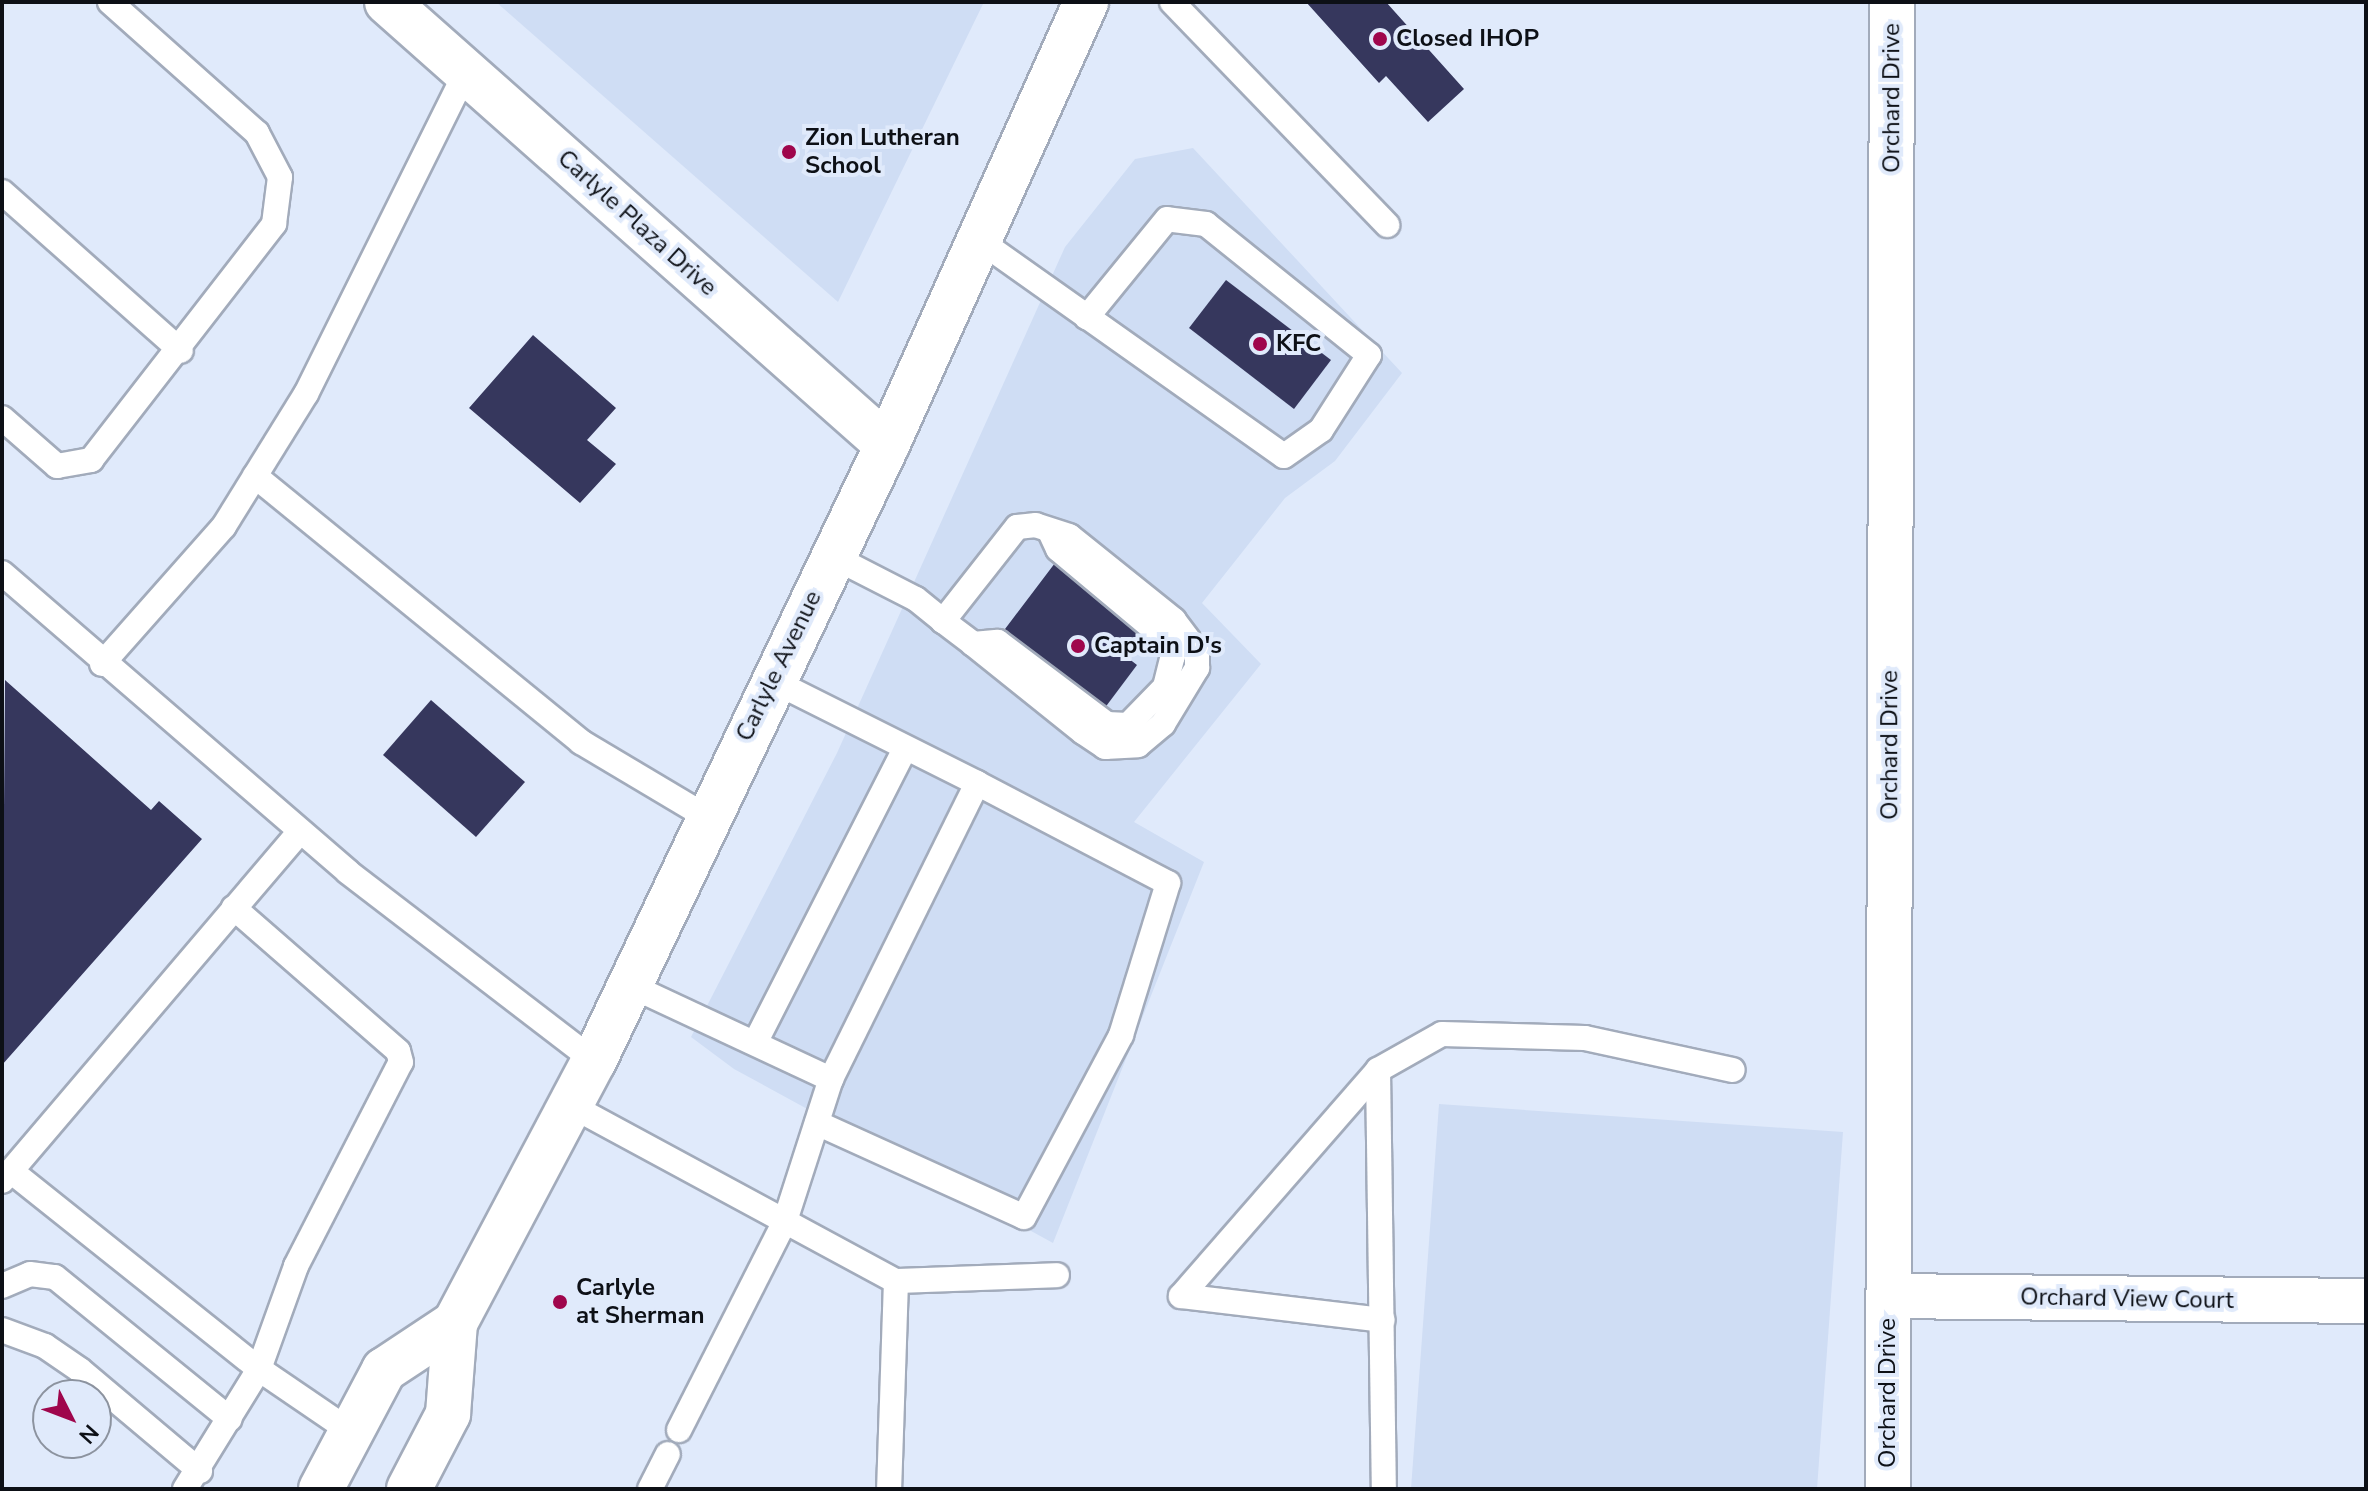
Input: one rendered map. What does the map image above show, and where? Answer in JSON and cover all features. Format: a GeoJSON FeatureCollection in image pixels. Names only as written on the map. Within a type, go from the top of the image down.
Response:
{"type":"FeatureCollection","features":[{"type":"Feature","properties":{"kind":"street","name":"Carlyle Plaza Drive"},"geometry":{"type":"LineString","coordinates":[[387,2],[887,445]]}},
{"type":"Feature","properties":{"kind":"street","name":"Carlyle Avenue"},"geometry":{"type":"LineString","coordinates":[[409,1489],[448,1414],[455,1323],[594,1061],[771,680],[887,445],[976,238],[1086,2]]}},
{"type":"Feature","properties":{"kind":"street","name":"Orchard Drive"},"geometry":{"type":"LineString","coordinates":[[1888,1489],[1892,2]]}},
{"type":"Feature","properties":{"kind":"street","name":"Orchard View Court"},"geometry":{"type":"LineString","coordinates":[[1888,1296],[2366,1301]]}},
{"type":"Feature","properties":{"kind":"street","name":"Carlyle Avenue"},"geometry":{"type":"LineString","coordinates":[[321,1489],[384,1370],[455,1323]]}},
{"type":"Feature","properties":{"kind":"lane"},"geometry":{"type":"LineString","coordinates":[[2,418],[57,466],[91,460],[181,351],[274,224],[280,177],[257,133],[110,2]]}},
{"type":"Feature","properties":{"kind":"lane"},"geometry":{"type":"LineString","coordinates":[[1172,2],[1387,225]]}},
{"type":"Feature","properties":{"kind":"lane"},"geometry":{"type":"LineString","coordinates":[[102,664],[224,526],[306,394],[466,71]]}},
{"type":"Feature","properties":{"kind":"lane"},"geometry":{"type":"LineString","coordinates":[[2,192],[181,351]]}},
{"type":"Feature","properties":{"kind":"lane"},"geometry":{"type":"LineString","coordinates":[[976,238],[1087,317],[1284,456],[1321,430],[1369,355],[1206,224],[1167,219],[1087,317]]}},
{"type":"Feature","properties":{"kind":"lane"},"geometry":{"type":"LineString","coordinates":[[255,476],[581,742],[707,817]]}},
{"type":"Feature","properties":{"kind":"lane"},"geometry":{"type":"LineString","coordinates":[[832,556],[906,592],[943,621],[973,644],[1105,747],[1138,745],[1187,692],[1197,651],[1180,626],[1069,536],[1017,527],[943,621]]}},
{"type":"Feature","properties":{"kind":"lane"},"geometry":{"type":"LineString","coordinates":[[2,574],[102,664],[300,831],[594,1061]]}},
{"type":"Feature","properties":{"kind":"lane"},"geometry":{"type":"LineString","coordinates":[[771,680],[1168,883],[1121,1035],[1024,1217],[817,1123]]}},
{"type":"Feature","properties":{"kind":"lane"},"geometry":{"type":"LineString","coordinates":[[755,1043],[905,748]]}},
{"type":"Feature","properties":{"kind":"lane"},"geometry":{"type":"LineString","coordinates":[[679,1430],[785,1221],[831,1079],[977,783]]}},
{"type":"Feature","properties":{"kind":"lane"},"geometry":{"type":"LineString","coordinates":[[300,831],[6,1176],[259,1369],[350,1431]]}},
{"type":"Feature","properties":{"kind":"lane"},"geometry":{"type":"LineString","coordinates":[[2,1330],[45,1346],[80,1370],[192,1480],[259,1369],[296,1266],[401,1062],[398,1051],[234,908]]}},
{"type":"Feature","properties":{"kind":"lane"},"geometry":{"type":"LineString","coordinates":[[629,985],[831,1079]]}},
{"type":"Feature","properties":{"kind":"lane"},"geometry":{"type":"LineString","coordinates":[[1383,1320],[1181,1296],[1378,1070],[1442,1034],[1585,1038],[1733,1070]]}},
{"type":"Feature","properties":{"kind":"lane"},"geometry":{"type":"LineString","coordinates":[[1378,1070],[1384,1489]]}},
{"type":"Feature","properties":{"kind":"lane"},"geometry":{"type":"LineString","coordinates":[[570,1105],[896,1281],[1057,1275]]}},
{"type":"Feature","properties":{"kind":"lane"},"geometry":{"type":"LineString","coordinates":[[2,1286],[30,1274],[55,1277],[230,1419]]}},
{"type":"Feature","properties":{"kind":"lane"},"geometry":{"type":"LineString","coordinates":[[889,1489],[896,1281]]}},
{"type":"Feature","properties":{"kind":"lane"},"geometry":{"type":"LineString","coordinates":[[650,1489],[668,1454]]}},
{"type":"Feature","properties":{"kind":"shaded area","name":"Zion Lutheran School"},"geometry":{"type":"Polygon","coordinates":[[[496,2],[984,2],[838,302],[496,2]]]}},
{"type":"Feature","properties":{"kind":"shaded area"},"geometry":{"type":"Polygon","coordinates":[[[1193,148],[1402,373],[1335,461],[1285,498],[1202,603],[1261,664],[1134,822],[1204,862],[1053,1243],[734,1069],[691,1037],[837,753],[1065,247],[1135,159],[1193,148]]]}},
{"type":"Feature","properties":{"kind":"shaded area"},"geometry":{"type":"Polygon","coordinates":[[[1439,1104],[1843,1132],[1817,1489],[1411,1489],[1439,1104]]]}},
{"type":"Feature","properties":{"kind":"building","name":"Closed IHOP"},"geometry":{"type":"Polygon","coordinates":[[[1306,2],[1386,2],[1464,89],[1428,122],[1386,76],[1379,83],[1306,2]]]}},
{"type":"Feature","properties":{"kind":"building","name":"KFC"},"geometry":{"type":"Polygon","coordinates":[[[1226,280],[1331,360],[1294,409],[1189,328],[1226,280]]]}},
{"type":"Feature","properties":{"kind":"building"},"geometry":{"type":"Polygon","coordinates":[[[533,335],[616,408],[587,440],[616,464],[580,503],[469,408],[533,335]]]}},
{"type":"Feature","properties":{"kind":"building","name":"Captain D's"},"geometry":{"type":"Polygon","coordinates":[[[1055,563],[1147,632],[1128,658],[1137,665],[1104,709],[1002,633],[1055,563]]]}},
{"type":"Feature","properties":{"kind":"building"},"geometry":{"type":"Polygon","coordinates":[[[5,680],[151,810],[159,801],[202,839],[2,1065],[5,680]]]}},
{"type":"Feature","properties":{"kind":"building"},"geometry":{"type":"Polygon","coordinates":[[[431,700],[525,782],[476,837],[383,755],[431,700]]]}},
{"type":"Feature","properties":{"kind":"place","name":"Closed IHOP"},"geometry":{"type":"Point","coordinates":[1380,39]}},
{"type":"Feature","properties":{"kind":"place","name":"Zion Lutheran School"},"geometry":{"type":"Point","coordinates":[789,152]}},
{"type":"Feature","properties":{"kind":"place","name":"KFC"},"geometry":{"type":"Point","coordinates":[1260,344]}},
{"type":"Feature","properties":{"kind":"place","name":"Captain D's"},"geometry":{"type":"Point","coordinates":[1078,646]}},
{"type":"Feature","properties":{"kind":"place","name":"Carlyle at Sherman"},"geometry":{"type":"Point","coordinates":[560,1302]}}]}
